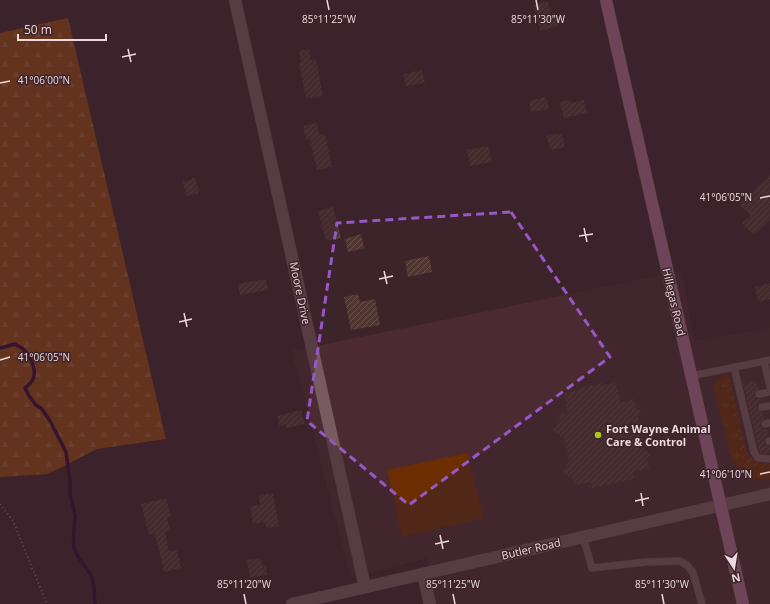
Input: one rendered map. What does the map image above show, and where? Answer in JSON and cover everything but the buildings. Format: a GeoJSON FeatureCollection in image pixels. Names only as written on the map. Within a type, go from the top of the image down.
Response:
{"type":"FeatureCollection","features":[{"type":"Feature","properties":{"kind":"main road","name":"Hillegas Road"},"geometry":{"type":"LineString","coordinates":[[606,0],[743,604]]}},
{"type":"Feature","properties":{"kind":"street","name":"Moore Drive"},"geometry":{"type":"LineString","coordinates":[[235,0],[365,587]]}},
{"type":"Feature","properties":{"kind":"street","name":"Butler Road"},"geometry":{"type":"LineString","coordinates":[[292,604],[770,494]]}},
{"type":"Feature","properties":{"kind":"street"},"geometry":{"type":"LineString","coordinates":[[423,574],[430,604]]}},
{"type":"Feature","properties":{"kind":"lane"},"geometry":{"type":"LineString","coordinates":[[691,376],[767,360],[770,387]]}},
{"type":"Feature","properties":{"kind":"lane"},"geometry":{"type":"LineString","coordinates":[[734,367],[744,398],[754,444],[754,452],[758,458],[764,460],[770,459]]}},
{"type":"Feature","properties":{"kind":"lane"},"geometry":{"type":"LineString","coordinates":[[759,394],[770,392]]}},
{"type":"Feature","properties":{"kind":"lane"},"geometry":{"type":"LineString","coordinates":[[762,408],[770,406]]}},
{"type":"Feature","properties":{"kind":"lane"},"geometry":{"type":"LineString","coordinates":[[583,537],[592,568],[653,561],[680,561],[688,566],[693,573],[702,604]]}},
{"type":"Feature","properties":{"kind":"path"},"geometry":{"type":"LineString","coordinates":[[0,504],[13,521],[47,604]]}},
{"type":"Feature","properties":{"kind":"highlighted area"},"geometry":{"type":"Polygon","coordinates":[[[511,212],[610,357],[409,505],[307,421],[337,223],[511,212]]]}},
{"type":"Feature","properties":{"kind":"shaded area"},"geometry":{"type":"Polygon","coordinates":[[[681,271],[694,341],[770,328],[770,604],[436,604],[427,558],[351,578],[292,351],[681,271]]]}},
{"type":"Feature","properties":{"kind":"green space"},"geometry":{"type":"Polygon","coordinates":[[[68,18],[166,439],[97,449],[48,474],[0,477],[0,33],[68,18]]]}},
{"type":"Feature","properties":{"kind":"green space"},"geometry":{"type":"Polygon","coordinates":[[[724,374],[726,377],[743,459],[752,467],[770,468],[770,479],[750,478],[732,460],[714,386],[724,374]]]}},
{"type":"Feature","properties":{"kind":"green space"},"geometry":{"type":"Polygon","coordinates":[[[724,374],[729,375],[746,451],[756,461],[770,464],[770,468],[758,468],[748,464],[741,457],[741,445],[726,377],[724,374]]]}},
{"type":"Feature","properties":{"kind":"green space"},"geometry":{"type":"Polygon","coordinates":[[[467,453],[484,518],[402,537],[387,470],[467,453]]]}},
{"type":"Feature","properties":{"kind":"waterway"},"geometry":{"type":"LineString","coordinates":[[0,348],[15,344],[23,349],[29,356],[33,364],[34,377],[25,388],[29,396],[36,405],[42,409],[50,421],[66,452],[70,493],[75,516],[73,544],[77,555],[91,575],[94,587],[95,604]]}},
{"type":"Feature","properties":{"kind":"place","name":"Fort Wayne Animal Care & Control"},"geometry":{"type":"Point","coordinates":[598,435]}}]}
